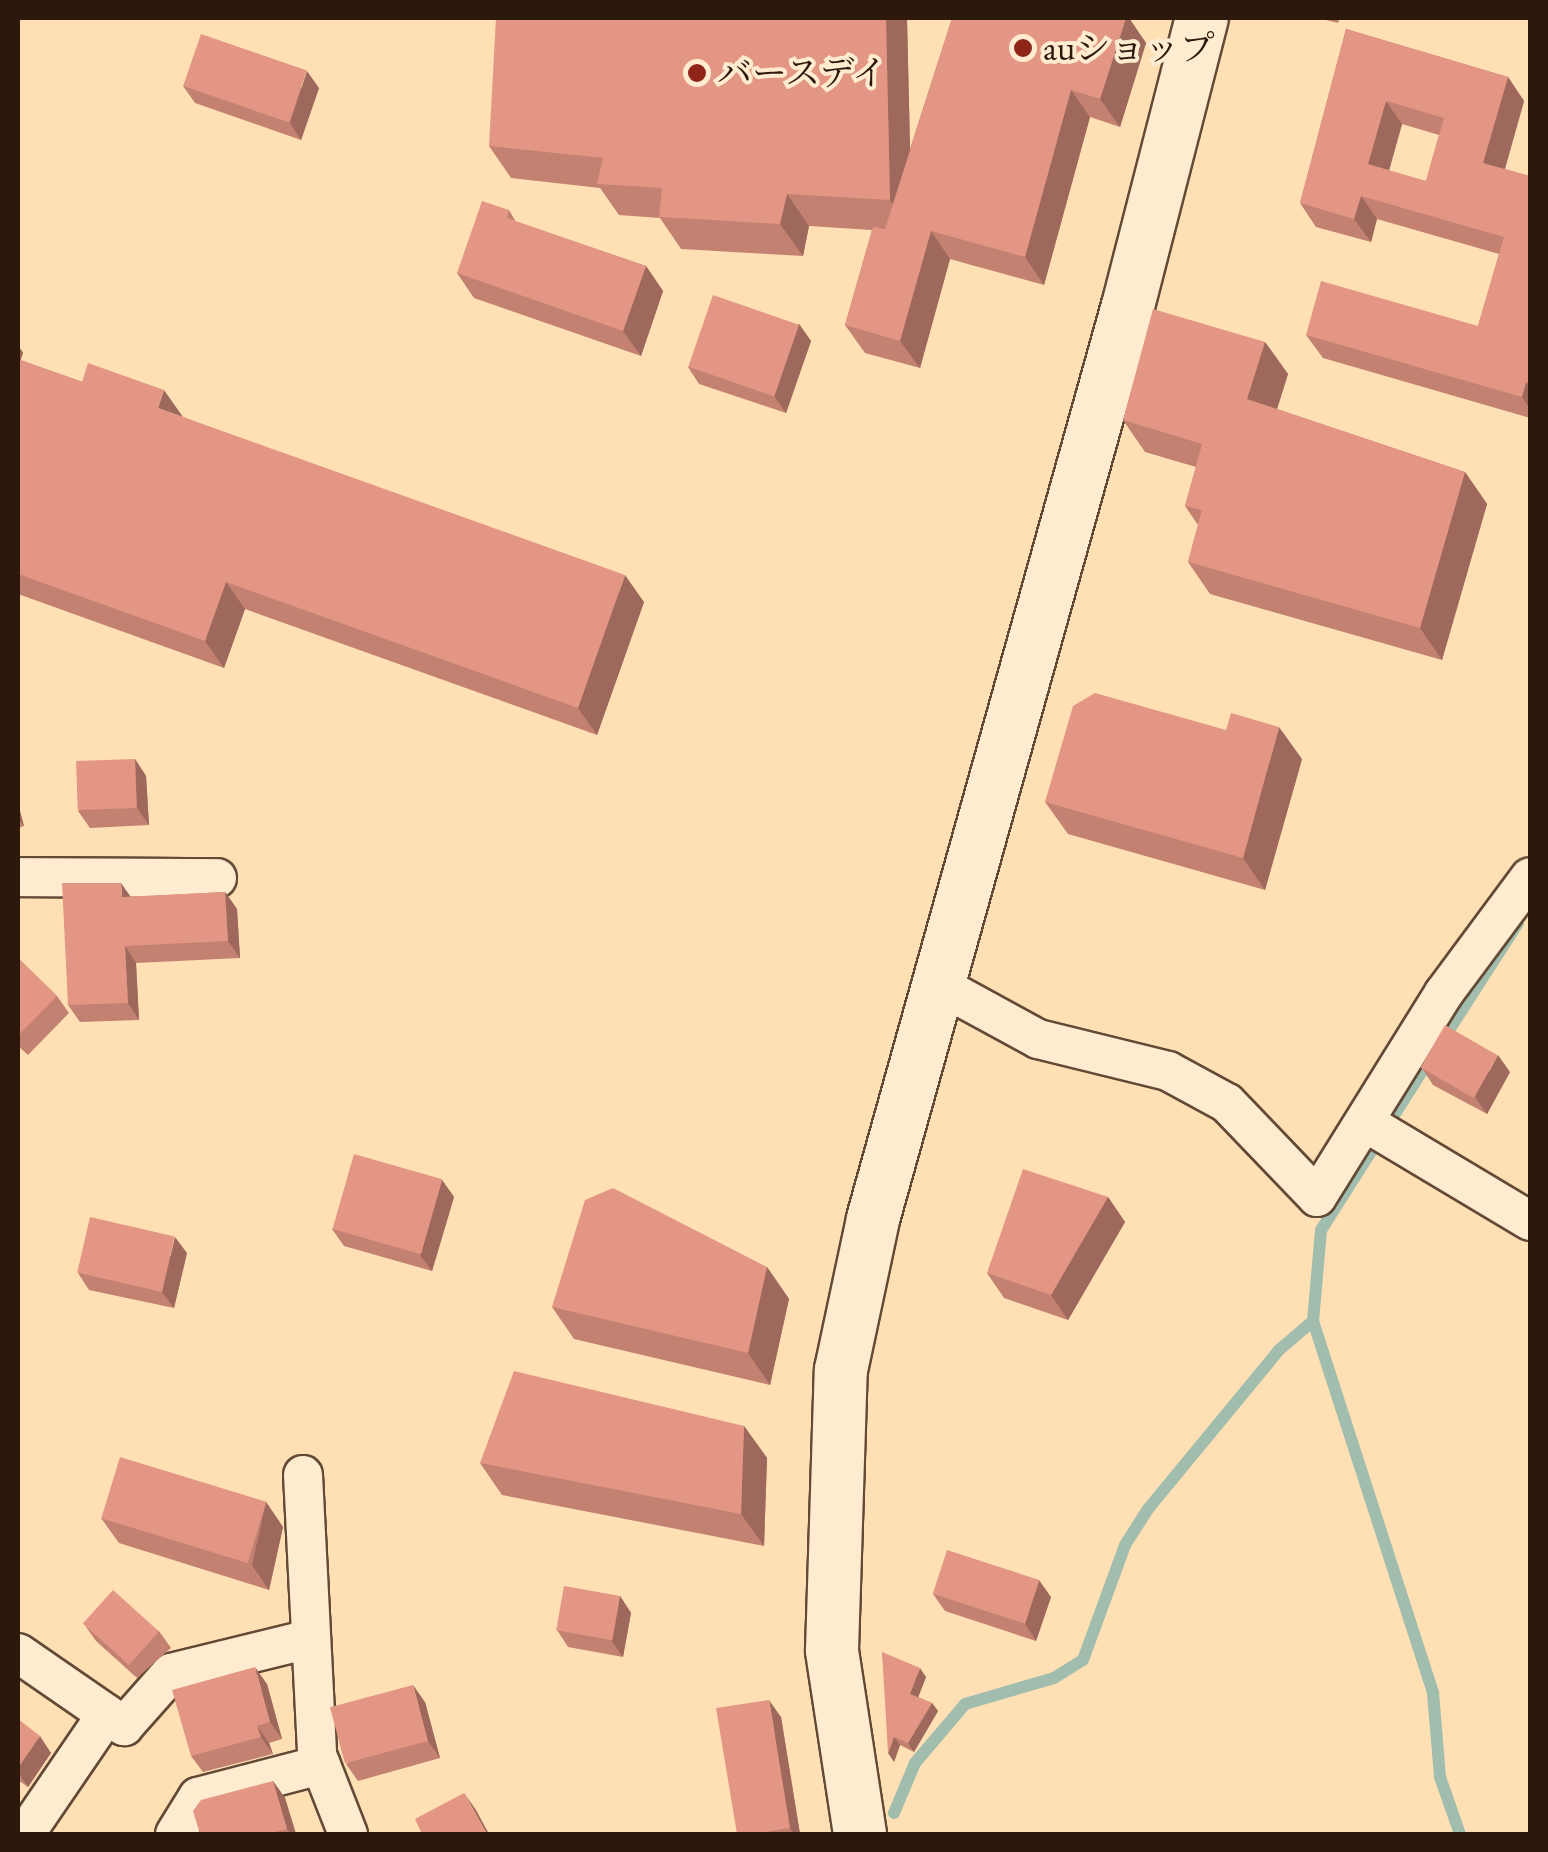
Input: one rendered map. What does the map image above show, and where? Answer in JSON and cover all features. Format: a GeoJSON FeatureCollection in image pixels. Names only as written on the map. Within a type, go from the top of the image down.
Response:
{"type":"FeatureCollection","features":[{"type":"Feature","properties":{"kind":"street"},"geometry":{"type":"LineString","coordinates":[[860,1834],[832,1650],[832,1520],[842,1370],[873,1219],[1202,18]]}},
{"type":"Feature","properties":{"kind":"street"},"geometry":{"type":"LineString","coordinates":[[18,877],[216,878]]}},
{"type":"Feature","properties":{"kind":"street"},"geometry":{"type":"LineString","coordinates":[[939,985],[1038,1040],[1168,1071],[1226,1103],[1317,1197],[1368,1124],[1444,993],[1530,877]]}},
{"type":"Feature","properties":{"kind":"street"},"geometry":{"type":"LineString","coordinates":[[1368,1124],[1530,1222]]}},
{"type":"Feature","properties":{"kind":"street"},"geometry":{"type":"LineString","coordinates":[[303,1475],[308,1639],[321,1765],[348,1834]]}},
{"type":"Feature","properties":{"kind":"street"},"geometry":{"type":"LineString","coordinates":[[18,1652],[124,1726],[171,1674],[308,1639]]}},
{"type":"Feature","properties":{"kind":"street"},"geometry":{"type":"LineString","coordinates":[[26,1834],[107,1714]]}},
{"type":"Feature","properties":{"kind":"street"},"geometry":{"type":"LineString","coordinates":[[175,1834],[198,1798],[321,1765]]}},
{"type":"Feature","properties":{"kind":"building"},"geometry":{"type":"Polygon","coordinates":[[[496,18],[886,18],[890,200],[787,194],[780,224],[659,217],[662,188],[597,184],[603,158],[489,146],[496,18]]]}},
{"type":"Feature","properties":{"kind":"building"},"geometry":{"type":"Polygon","coordinates":[[[952,18],[1126,18],[1100,99],[1071,90],[1025,257],[931,231],[900,341],[845,325],[873,227],[885,229],[952,18]]]}},
{"type":"Feature","properties":{"kind":"building"},"geometry":{"type":"Polygon","coordinates":[[[1346,29],[1508,77],[1483,163],[1530,176],[1530,384],[1526,382],[1522,397],[1306,335],[1321,281],[1478,326],[1504,237],[1361,196],[1354,219],[1300,203],[1346,29]],[[1386,101],[1368,164],[1426,181],[1444,118],[1386,101]]]}},
{"type":"Feature","properties":{"kind":"building"},"geometry":{"type":"Polygon","coordinates":[[[201,34],[307,70],[289,122],[183,86],[201,34]]]}},
{"type":"Feature","properties":{"kind":"building"},"geometry":{"type":"Polygon","coordinates":[[[482,201],[509,210],[507,218],[646,266],[623,331],[457,273],[482,201]]]}},
{"type":"Feature","properties":{"kind":"building"},"geometry":{"type":"Polygon","coordinates":[[[713,295],[799,325],[774,396],[688,367],[713,295]]]}},
{"type":"Feature","properties":{"kind":"building"},"geometry":{"type":"Polygon","coordinates":[[[1153,309],[1265,342],[1247,399],[1465,472],[1420,628],[1188,562],[1202,510],[1185,506],[1202,444],[1123,420],[1153,309]]]}},
{"type":"Feature","properties":{"kind":"building"},"geometry":{"type":"Polygon","coordinates":[[[18,359],[82,382],[88,363],[164,390],[158,408],[625,575],[578,708],[226,582],[205,641],[18,574],[18,359]]]}},
{"type":"Feature","properties":{"kind":"building"},"geometry":{"type":"Polygon","coordinates":[[[1095,693],[1226,730],[1231,713],[1279,727],[1243,858],[1045,802],[1073,706],[1095,693]]]}},
{"type":"Feature","properties":{"kind":"building"},"geometry":{"type":"Polygon","coordinates":[[[135,759],[137,808],[78,810],[76,761],[135,759]]]}},
{"type":"Feature","properties":{"kind":"building"},"geometry":{"type":"Polygon","coordinates":[[[62,883],[121,883],[122,897],[225,892],[228,941],[125,946],[128,1003],[68,1005],[62,883]]]}},
{"type":"Feature","properties":{"kind":"building"},"geometry":{"type":"Polygon","coordinates":[[[18,958],[57,996],[18,1036],[18,958]]]}},
{"type":"Feature","properties":{"kind":"building"},"geometry":{"type":"Polygon","coordinates":[[[1445,1025],[1498,1056],[1473,1098],[1420,1067],[1445,1025]]]}},
{"type":"Feature","properties":{"kind":"building"},"geometry":{"type":"Polygon","coordinates":[[[354,1154],[442,1179],[421,1254],[333,1229],[354,1154]]]}},
{"type":"Feature","properties":{"kind":"building"},"geometry":{"type":"Polygon","coordinates":[[[1023,1169],[1108,1197],[1051,1295],[987,1273],[1023,1169]]]}},
{"type":"Feature","properties":{"kind":"building"},"geometry":{"type":"Polygon","coordinates":[[[613,1188],[767,1267],[748,1353],[552,1307],[585,1200],[613,1188]]]}},
{"type":"Feature","properties":{"kind":"building"},"geometry":{"type":"Polygon","coordinates":[[[90,1217],[175,1237],[162,1292],[77,1273],[90,1217]]]}},
{"type":"Feature","properties":{"kind":"building"},"geometry":{"type":"Polygon","coordinates":[[[514,1371],[744,1426],[741,1514],[480,1463],[514,1371]]]}},
{"type":"Feature","properties":{"kind":"building"},"geometry":{"type":"Polygon","coordinates":[[[120,1457],[266,1502],[248,1563],[101,1518],[120,1457]]]}},
{"type":"Feature","properties":{"kind":"building"},"geometry":{"type":"Polygon","coordinates":[[[947,1550],[1039,1580],[1025,1624],[933,1594],[947,1550]]]}},
{"type":"Feature","properties":{"kind":"building"},"geometry":{"type":"Polygon","coordinates":[[[564,1586],[620,1596],[612,1640],[556,1630],[564,1586]]]}},
{"type":"Feature","properties":{"kind":"building"},"geometry":{"type":"Polygon","coordinates":[[[113,1590],[159,1631],[129,1665],[83,1623],[113,1590]]]}},
{"type":"Feature","properties":{"kind":"building"},"geometry":{"type":"Polygon","coordinates":[[[882,1652],[920,1668],[910,1694],[932,1703],[908,1743],[894,1737],[888,1753],[882,1652]]]}},
{"type":"Feature","properties":{"kind":"building"},"geometry":{"type":"Polygon","coordinates":[[[255,1667],[270,1722],[257,1726],[261,1737],[191,1756],[172,1690],[255,1667]]]}},
{"type":"Feature","properties":{"kind":"building"},"geometry":{"type":"Polygon","coordinates":[[[413,1685],[428,1741],[345,1763],[330,1707],[413,1685]]]}},
{"type":"Feature","properties":{"kind":"building"},"geometry":{"type":"Polygon","coordinates":[[[769,1700],[790,1828],[737,1834],[716,1708],[769,1700]]]}},
{"type":"Feature","properties":{"kind":"building"},"geometry":{"type":"Polygon","coordinates":[[[18,1719],[40,1736],[18,1768],[18,1719]]]}},
{"type":"Feature","properties":{"kind":"building"},"geometry":{"type":"Polygon","coordinates":[[[273,1781],[287,1829],[267,1834],[200,1834],[193,1811],[201,1800],[273,1781]]]}},
{"type":"Feature","properties":{"kind":"building"},"geometry":{"type":"Polygon","coordinates":[[[464,1793],[487,1834],[422,1834],[415,1819],[464,1793]]]}},
{"type":"Feature","properties":{"kind":"waterway"},"geometry":{"type":"LineString","coordinates":[[1442,1041],[1518,923]]}},
{"type":"Feature","properties":{"kind":"waterway"},"geometry":{"type":"LineString","coordinates":[[1431,1057],[1321,1230],[1313,1321],[1433,1693],[1440,1777],[1460,1834]]}},
{"type":"Feature","properties":{"kind":"waterway"},"geometry":{"type":"LineString","coordinates":[[894,1813],[915,1763],[965,1704],[1054,1678],[1083,1660],[1125,1545],[1148,1509],[1279,1350],[1313,1321]]}},
{"type":"Feature","properties":{"kind":"place","name":"auショップ"},"geometry":{"type":"Point","coordinates":[1023,48]}},
{"type":"Feature","properties":{"kind":"place","name":"バースデイ"},"geometry":{"type":"Point","coordinates":[697,73]}}]}
